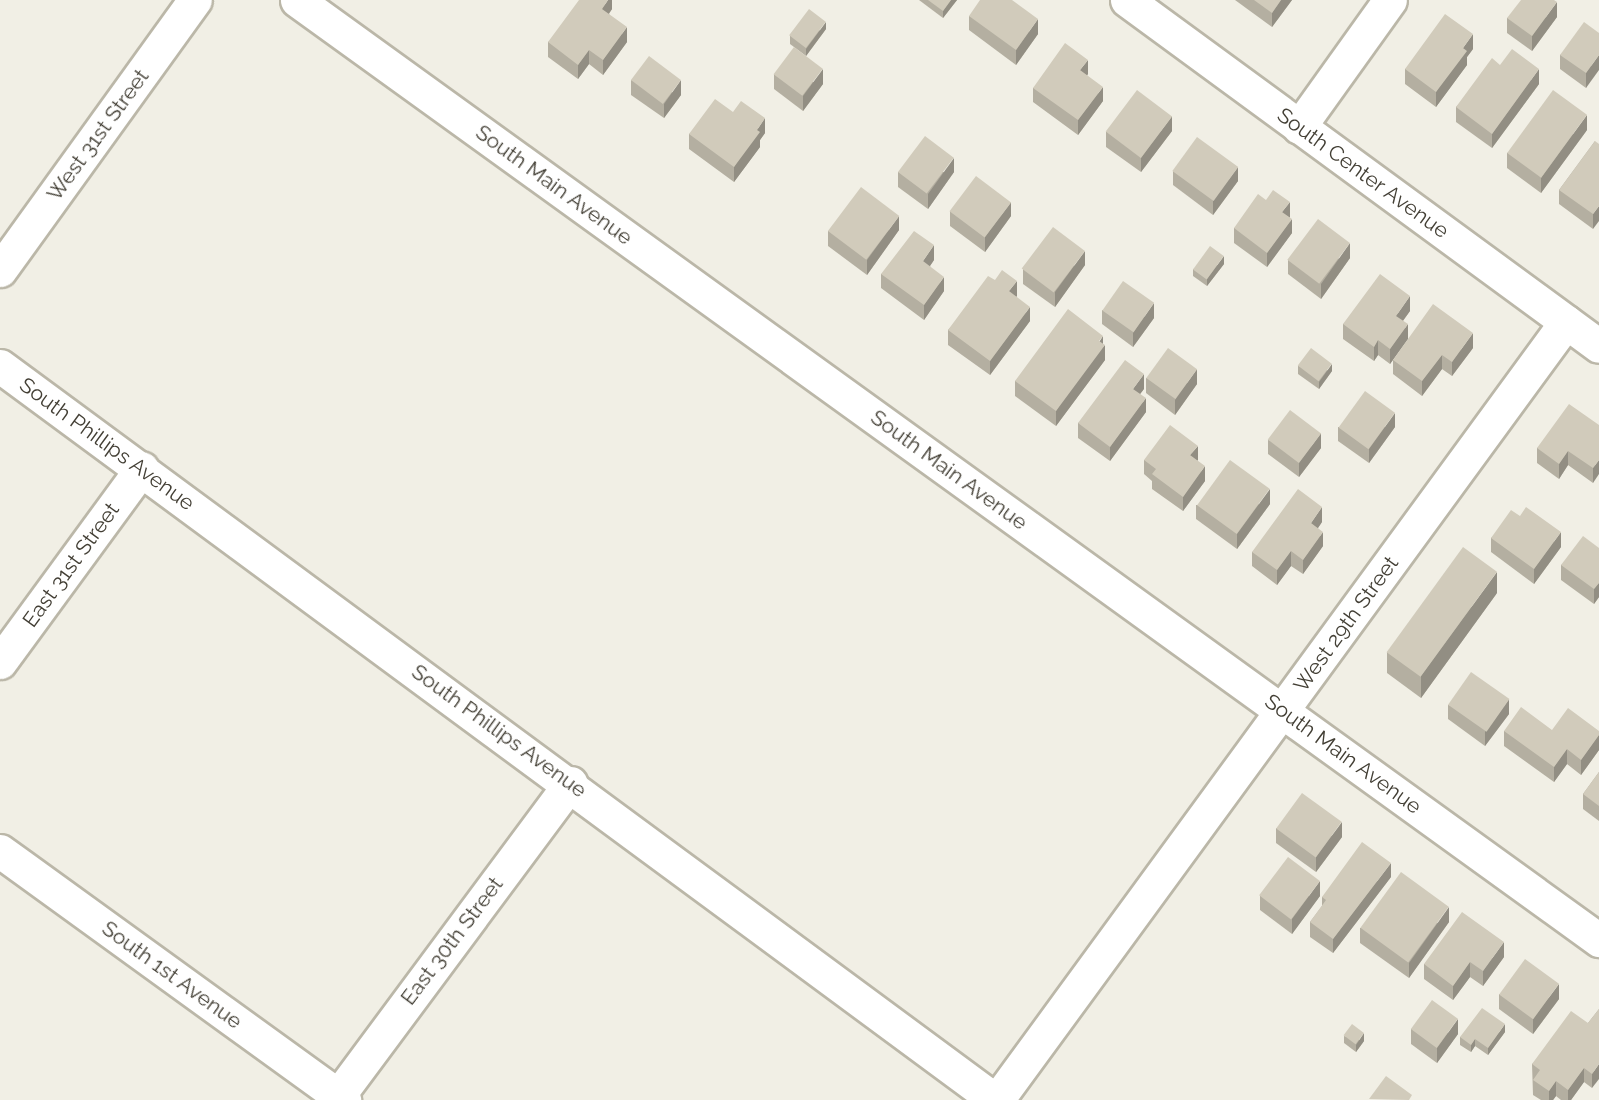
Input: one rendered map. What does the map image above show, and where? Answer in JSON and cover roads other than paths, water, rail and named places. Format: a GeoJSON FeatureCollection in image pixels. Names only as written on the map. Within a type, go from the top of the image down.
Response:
{"type":"FeatureCollection","features":[{"type":"Feature","properties":{"kind":"street","name":"West 31st Street"},"geometry":{"type":"LineString","coordinates":[[0,270],[195,0]]}},
{"type":"Feature","properties":{"kind":"street","name":"South Main Avenue"},"geometry":{"type":"LineString","coordinates":[[297,0],[1599,940]]}},
{"type":"Feature","properties":{"kind":"street","name":"South Center Avenue"},"geometry":{"type":"LineString","coordinates":[[1127,0],[1599,346]]}},
{"type":"Feature","properties":{"kind":"street"},"geometry":{"type":"LineString","coordinates":[[1299,127],[1390,0]]}},
{"type":"Feature","properties":{"kind":"street","name":"West 29th Street"},"geometry":{"type":"LineString","coordinates":[[996,1100],[1566,322]]}},
{"type":"Feature","properties":{"kind":"street","name":"South Phillips Avenue"},"geometry":{"type":"LineString","coordinates":[[0,366],[570,783],[996,1100]]}},
{"type":"Feature","properties":{"kind":"street","name":"East 31st Street"},"geometry":{"type":"LineString","coordinates":[[0,662],[142,468]]}},
{"type":"Feature","properties":{"kind":"street","name":"East 30th Street"},"geometry":{"type":"LineString","coordinates":[[339,1098],[570,783]]}},
{"type":"Feature","properties":{"kind":"street","name":"South 1st Avenue"},"geometry":{"type":"LineString","coordinates":[[0,851],[339,1098]]}}]}
